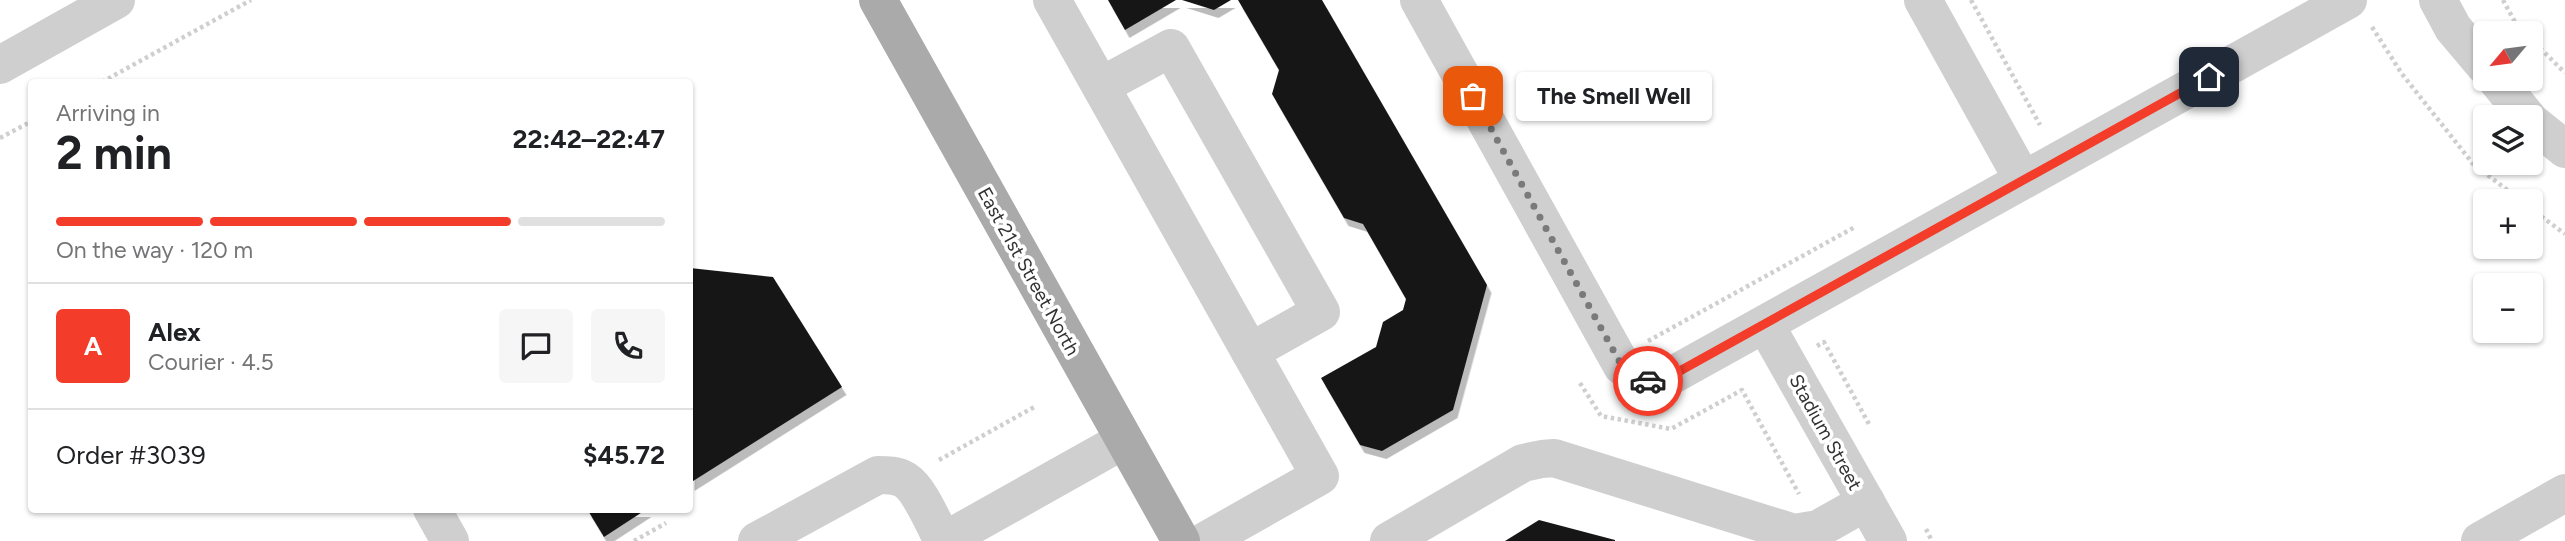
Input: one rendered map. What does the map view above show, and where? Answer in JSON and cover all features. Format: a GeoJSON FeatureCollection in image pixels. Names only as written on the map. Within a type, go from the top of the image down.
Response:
{"type":"FeatureCollection","features":[{"type":"Feature","properties":{"kind":"main road","name":"East 21st Street North"},"geometry":{"type":"LineString","coordinates":[[879,0],[1181,541]]}},
{"type":"Feature","properties":{"kind":"street"},"geometry":{"type":"LineString","coordinates":[[0,65],[116,0]]}},
{"type":"Feature","properties":{"kind":"street"},"geometry":{"type":"LineString","coordinates":[[1052,0],[1320,476],[1205,541]]}},
{"type":"Feature","properties":{"kind":"street"},"geometry":{"type":"LineString","coordinates":[[1419,0],[1622,366],[1635,378],[1654,382],[1669,377],[2023,180],[2358,11]]}},
{"type":"Feature","properties":{"kind":"street"},"geometry":{"type":"LineString","coordinates":[[1923,0],[2023,180]]}},
{"type":"Feature","properties":{"kind":"street"},"geometry":{"type":"LineString","coordinates":[[2438,0],[2453,28],[2473,52]]}},
{"type":"Feature","properties":{"kind":"street"},"geometry":{"type":"LineString","coordinates":[[1101,86],[1171,48],[1321,312],[1250,352]]}},
{"type":"Feature","properties":{"kind":"street"},"geometry":{"type":"LineString","coordinates":[[2506,91],[2517,105]]}},
{"type":"Feature","properties":{"kind":"street"},"geometry":{"type":"LineString","coordinates":[[2543,131],[2565,149]]}},
{"type":"Feature","properties":{"kind":"street","name":"Stadium Street"},"geometry":{"type":"LineString","coordinates":[[1765,324],[1888,541]]}},
{"type":"Feature","properties":{"kind":"street"},"geometry":{"type":"LineString","coordinates":[[757,541],[878,475],[891,475],[905,480],[915,491],[944,541],[1124,440]]}},
{"type":"Feature","properties":{"kind":"street"},"geometry":{"type":"LineString","coordinates":[[1389,541],[1523,463],[1554,458],[1794,533],[1818,529],[1866,502]]}},
{"type":"Feature","properties":{"kind":"street"},"geometry":{"type":"LineString","coordinates":[[2480,541],[2565,493]]}},
{"type":"Feature","properties":{"kind":"street"},"geometry":{"type":"LineString","coordinates":[[434,513],[450,541]]}},
{"type":"Feature","properties":{"kind":"path"},"geometry":{"type":"LineString","coordinates":[[107,79],[251,0]]}},
{"type":"Feature","properties":{"kind":"path"},"geometry":{"type":"LineString","coordinates":[[1971,0],[2040,125]]}},
{"type":"Feature","properties":{"kind":"path"},"geometry":{"type":"LineString","coordinates":[[2503,0],[2514,21]]}},
{"type":"Feature","properties":{"kind":"path"},"geometry":{"type":"LineString","coordinates":[[2358,11],[2402,74],[2474,165],[2506,189]]}},
{"type":"Feature","properties":{"kind":"path"},"geometry":{"type":"LineString","coordinates":[[2543,51],[2565,73]]}},
{"type":"Feature","properties":{"kind":"path"},"geometry":{"type":"LineString","coordinates":[[0,138],[28,123]]}},
{"type":"Feature","properties":{"kind":"path"},"geometry":{"type":"LineString","coordinates":[[2543,218],[2565,234]]}},
{"type":"Feature","properties":{"kind":"path"},"geometry":{"type":"LineString","coordinates":[[1580,383],[1601,416],[1671,429],[1742,390],[1818,529]]}},
{"type":"Feature","properties":{"kind":"path"},"geometry":{"type":"LineString","coordinates":[[929,466],[1036,406]]}},
{"type":"Feature","properties":{"kind":"path"},"geometry":{"type":"LineString","coordinates":[[634,541],[666,523]]}},
{"type":"Feature","properties":{"kind":"building"},"geometry":{"type":"Polygon","coordinates":[[[1108,0],[1176,0],[1125,30],[1108,0]]]}},
{"type":"Feature","properties":{"kind":"building"},"geometry":{"type":"Polygon","coordinates":[[[1182,0],[1231,0],[1214,10],[1182,0]]]}},
{"type":"Feature","properties":{"kind":"building"},"geometry":{"type":"Polygon","coordinates":[[[1238,0],[1322,0],[1487,285],[1453,410],[1382,451],[1360,445],[1321,378],[1376,347],[1383,322],[1403,310],[1406,299],[1363,224],[1344,218],[1272,94],[1279,70],[1238,0]]]}},
{"type":"Feature","properties":{"kind":"building"},"geometry":{"type":"Polygon","coordinates":[[[693,268],[773,277],[842,387],[693,481],[693,268]]]}},
{"type":"Feature","properties":{"kind":"building"},"geometry":{"type":"Polygon","coordinates":[[[589,513],[641,513],[604,537],[589,513]]]}},
{"type":"Feature","properties":{"kind":"building"},"geometry":{"type":"Polygon","coordinates":[[[1539,520],[1615,540],[1615,541],[1505,541],[1539,520]]]}},
{"type":"Feature","properties":{"kind":"way so far"},"geometry":{"type":"LineString","coordinates":[[1473,96],[1622,366],[1635,378],[1648,381]]}},
{"type":"Feature","properties":{"kind":"place","name":"The Smell Well"},"geometry":{"type":"Point","coordinates":[1473,96]}},
{"type":"Feature","properties":{"kind":"route"},"geometry":{"type":"LineString","coordinates":[[1648,381],[1654,382],[1669,377],[2209,77]]}}]}
